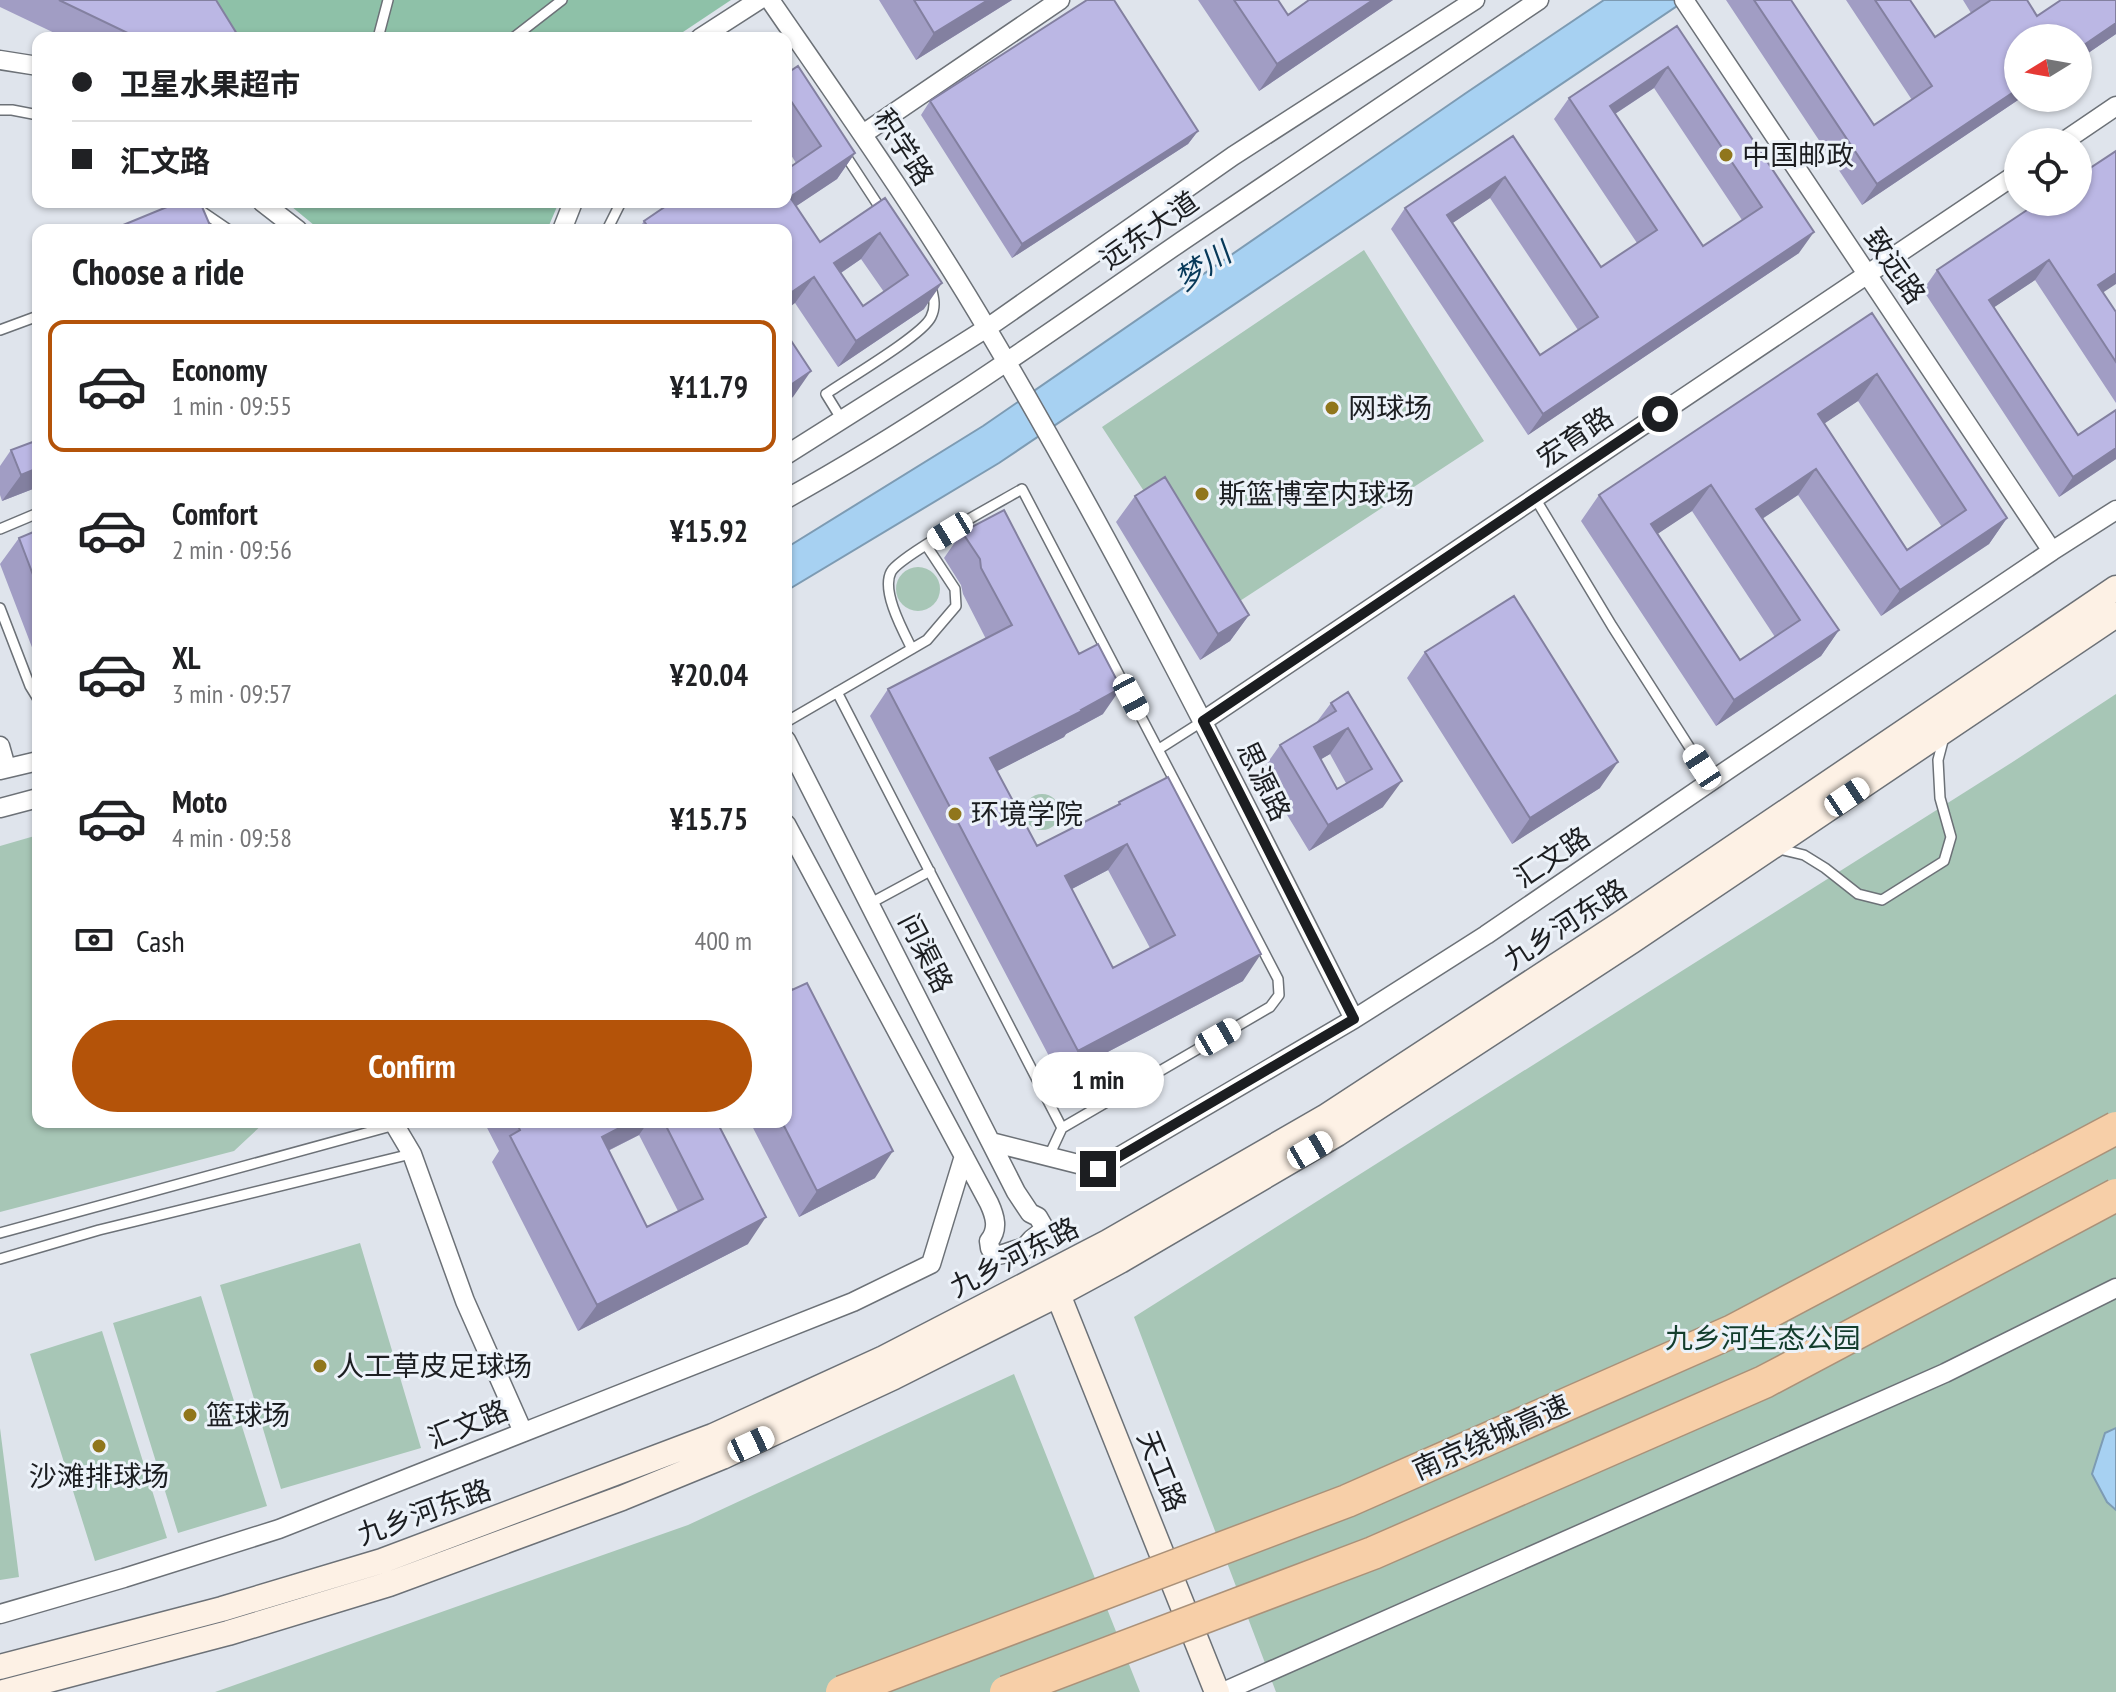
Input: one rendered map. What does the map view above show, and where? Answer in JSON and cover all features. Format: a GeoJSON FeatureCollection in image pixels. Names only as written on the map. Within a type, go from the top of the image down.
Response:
{"type":"FeatureCollection","features":[{"type":"Feature","properties":{"kind":"highway","name":"南京绕城高速"},"geometry":{"type":"LineString","coordinates":[[842,1692],[1347,1501],[1733,1331],[2116,1128]]}},
{"type":"Feature","properties":{"kind":"highway","name":"南京绕城高速"},"geometry":{"type":"LineString","coordinates":[[1006,1692],[1373,1553],[1764,1382],[2116,1195]]}},
{"type":"Feature","properties":{"kind":"main road","name":"九乡河东路"},"geometry":{"type":"LineString","coordinates":[[3,1692],[228,1633],[389,1584],[622,1498],[722,1457],[880,1384],[1054,1284],[1108,1242],[1325,1117],[1620,924],[2116,588]]}},
{"type":"Feature","properties":{"kind":"main road","name":"九乡河东路"},"geometry":{"type":"LineString","coordinates":[[0,1667],[222,1609],[382,1561],[713,1436],[1054,1284],[1120,1261],[1337,1134],[1632,941],[2116,615]]}},
{"type":"Feature","properties":{"kind":"main road","name":"天工路"},"geometry":{"type":"LineString","coordinates":[[1054,1284],[1220,1692]]}},
{"type":"Feature","properties":{"kind":"street"},"geometry":{"type":"LineString","coordinates":[[709,32],[759,0]]}},
{"type":"Feature","properties":{"kind":"street","name":"积学路"},"geometry":{"type":"LineString","coordinates":[[770,0],[863,134],[1018,381]]}},
{"type":"Feature","properties":{"kind":"street"},"geometry":{"type":"LineString","coordinates":[[863,134],[1060,0]]}},
{"type":"Feature","properties":{"kind":"street","name":"远东大道"},"geometry":{"type":"LineString","coordinates":[[792,451],[987,328],[1233,156],[1475,0]]}},
{"type":"Feature","properties":{"kind":"street","name":"远东大道"},"geometry":{"type":"LineString","coordinates":[[792,496],[839,470],[1007,362],[1539,0]]}},
{"type":"Feature","properties":{"kind":"street","name":"致远路"},"geometry":{"type":"LineString","coordinates":[[1689,7],[2052,551]]}},
{"type":"Feature","properties":{"kind":"street"},"geometry":{"type":"LineString","coordinates":[[0,60],[32,65]]}},
{"type":"Feature","properties":{"kind":"street"},"geometry":{"type":"LineString","coordinates":[[2084,128],[2116,106]]}},
{"type":"Feature","properties":{"kind":"street","name":"宏育路"},"geometry":{"type":"LineString","coordinates":[[1203,721],[2004,183]]}},
{"type":"Feature","properties":{"kind":"street"},"geometry":{"type":"LineString","coordinates":[[270,208],[290,224]]}},
{"type":"Feature","properties":{"kind":"street","name":"思源路"},"geometry":{"type":"LineString","coordinates":[[1018,381],[1203,721],[1354,1019]]}},
{"type":"Feature","properties":{"kind":"street","name":"汇文路"},"geometry":{"type":"LineString","coordinates":[[991,1142],[1098,1169],[1354,1019],[1541,898],[2116,510]]}},
{"type":"Feature","properties":{"kind":"street"},"geometry":{"type":"LineString","coordinates":[[0,746],[3,768],[32,762]]}},
{"type":"Feature","properties":{"kind":"street","name":"问渠路"},"geometry":{"type":"LineString","coordinates":[[792,752],[1016,1192],[1045,1229],[1024,1248]]}},
{"type":"Feature","properties":{"kind":"street"},"geometry":{"type":"LineString","coordinates":[[0,808],[32,800]]}},
{"type":"Feature","properties":{"kind":"street"},"geometry":{"type":"LineString","coordinates":[[792,836],[989,1203],[995,1217],[995,1234],[989,1241],[994,1255],[1001,1256],[1012,1249],[1024,1248],[1054,1284]]}},
{"type":"Feature","properties":{"kind":"street"},"geometry":{"type":"LineString","coordinates":[[396,1128],[412,1154],[465,1301],[523,1432]]}},
{"type":"Feature","properties":{"kind":"street","name":"汇文路"},"geometry":{"type":"LineString","coordinates":[[0,1614],[266,1533],[853,1302],[931,1264],[964,1156]]}},
{"type":"Feature","properties":{"kind":"street"},"geometry":{"type":"LineString","coordinates":[[1220,1692],[1945,1373],[2116,1288]]}},
{"type":"Feature","properties":{"kind":"lane"},"geometry":{"type":"LineString","coordinates":[[380,32],[388,0]]}},
{"type":"Feature","properties":{"kind":"lane"},"geometry":{"type":"LineString","coordinates":[[521,32],[562,0]]}},
{"type":"Feature","properties":{"kind":"lane"},"geometry":{"type":"LineString","coordinates":[[0,110],[32,114]]}},
{"type":"Feature","properties":{"kind":"lane"},"geometry":{"type":"LineString","coordinates":[[839,147],[889,221]]}},
{"type":"Feature","properties":{"kind":"lane"},"geometry":{"type":"LineString","coordinates":[[197,208],[220,224]]}},
{"type":"Feature","properties":{"kind":"lane"},"geometry":{"type":"LineString","coordinates":[[842,420],[826,394],[917,333],[931,319],[935,303],[931,286],[924,275]]}},
{"type":"Feature","properties":{"kind":"lane"},"geometry":{"type":"LineString","coordinates":[[0,330],[32,318]]}},
{"type":"Feature","properties":{"kind":"lane"},"geometry":{"type":"LineString","coordinates":[[912,649],[898,622],[889,592],[890,573],[926,545],[1022,489],[1278,979],[1279,995],[1270,1007],[1062,1128],[1048,1158]]}},
{"type":"Feature","properties":{"kind":"lane"},"geometry":{"type":"LineString","coordinates":[[1535,498],[1711,781]]}},
{"type":"Feature","properties":{"kind":"lane"},"geometry":{"type":"LineString","coordinates":[[0,529],[32,516]]}},
{"type":"Feature","properties":{"kind":"lane"},"geometry":{"type":"LineString","coordinates":[[792,718],[927,640],[956,606],[955,589],[926,545]]}},
{"type":"Feature","properties":{"kind":"lane"},"geometry":{"type":"LineString","coordinates":[[0,608],[32,689]]}},
{"type":"Feature","properties":{"kind":"lane"},"geometry":{"type":"LineString","coordinates":[[837,692],[1062,1128]]}},
{"type":"Feature","properties":{"kind":"lane"},"geometry":{"type":"LineString","coordinates":[[1159,749],[1203,721]]}},
{"type":"Feature","properties":{"kind":"lane"},"geometry":{"type":"LineString","coordinates":[[1772,847],[1804,855],[1858,894],[1882,900],[1944,861],[1951,837],[1940,798],[1938,760],[1946,730]]}},
{"type":"Feature","properties":{"kind":"lane"},"geometry":{"type":"LineString","coordinates":[[869,904],[930,871]]}},
{"type":"Feature","properties":{"kind":"lane"},"geometry":{"type":"LineString","coordinates":[[0,1233],[380,1128]]}},
{"type":"Feature","properties":{"kind":"lane"},"geometry":{"type":"LineString","coordinates":[[0,1259],[114,1227],[412,1154]]}},
{"type":"Feature","properties":{"kind":"green space"},"geometry":{"type":"Polygon","coordinates":[[[202,0],[731,0],[683,32],[218,32],[202,0]]]}},
{"type":"Feature","properties":{"kind":"green space"},"geometry":{"type":"Polygon","coordinates":[[[293,208],[556,208],[550,224],[313,224],[293,208]]]}},
{"type":"Feature","properties":{"kind":"green space","name":"网球场"},"geometry":{"type":"Polygon","coordinates":[[[1364,250],[1484,441],[1223,612],[1102,427],[1364,250]]]}},
{"type":"Feature","properties":{"kind":"green space"},"geometry":{"type":"Polygon","coordinates":[[[918,567],[934,573],[940,589],[934,605],[918,611],[902,605],[896,589],[902,573],[918,567]]]}},
{"type":"Feature","properties":{"kind":"green space","name":"九乡河生态公园"},"geometry":{"type":"Polygon","coordinates":[[[2116,694],[2116,1692],[1276,1692],[1134,1317],[2116,694]]]}},
{"type":"Feature","properties":{"kind":"green space"},"geometry":{"type":"Polygon","coordinates":[[[1042,794],[1055,799],[1060,812],[1055,825],[1042,830],[1029,825],[1024,812],[1029,799],[1042,794]]]}},
{"type":"Feature","properties":{"kind":"green space"},"geometry":{"type":"Polygon","coordinates":[[[32,837],[32,1128],[259,1128],[234,1151],[0,1212],[0,846],[32,837]]]}},
{"type":"Feature","properties":{"kind":"green space","name":"人工草皮足球场"},"geometry":{"type":"Polygon","coordinates":[[[360,1243],[421,1448],[281,1489],[220,1285],[360,1243]]]}},
{"type":"Feature","properties":{"kind":"green space","name":"篮球场"},"geometry":{"type":"Polygon","coordinates":[[[201,1296],[267,1506],[178,1533],[113,1323],[201,1296]]]}},
{"type":"Feature","properties":{"kind":"green space","name":"沙滩排球场"},"geometry":{"type":"Polygon","coordinates":[[[102,1331],[167,1538],[95,1561],[30,1354],[102,1331]]]}},
{"type":"Feature","properties":{"kind":"green space"},"geometry":{"type":"Polygon","coordinates":[[[1014,1374],[1140,1692],[215,1692],[688,1525],[1014,1374]]]}},
{"type":"Feature","properties":{"kind":"green space"},"geometry":{"type":"Polygon","coordinates":[[[0,1428],[19,1577],[0,1580],[0,1428]]]}},
{"type":"Feature","properties":{"kind":"water"},"geometry":{"type":"Polygon","coordinates":[[[1604,0],[1686,0],[999,463],[792,587],[792,544],[983,426],[1604,0]]]}},
{"type":"Feature","properties":{"kind":"water"},"geometry":{"type":"Polygon","coordinates":[[[2116,1428],[2116,1510],[2107,1502],[2092,1474],[2105,1433],[2116,1428]]]}},
{"type":"Feature","properties":{"kind":"building"},"geometry":{"type":"Polygon","coordinates":[[[59,0],[216,0],[236,32],[126,32],[59,0]]]}},
{"type":"Feature","properties":{"kind":"building"},"geometry":{"type":"Polygon","coordinates":[[[914,0],[988,0],[934,33],[914,0]]]}},
{"type":"Feature","properties":{"kind":"building"},"geometry":{"type":"Polygon","coordinates":[[[1087,0],[1114,0],[1198,131],[1022,244],[930,101],[1087,0]]]}},
{"type":"Feature","properties":{"kind":"building"},"geometry":{"type":"Polygon","coordinates":[[[1234,0],[1278,0],[1288,15],[1309,0],[1373,0],[1277,64],[1234,0]]]}},
{"type":"Feature","properties":{"kind":"building"},"geometry":{"type":"Polygon","coordinates":[[[1754,0],[1791,0],[1874,125],[1932,86],[1875,0],[1910,0],[1935,37],[1991,0],[2027,0],[2037,16],[2061,0],[2116,0],[2116,23],[2092,39],[2092,24],[2004,24],[2004,98],[1877,184],[1754,0]]]}},
{"type":"Feature","properties":{"kind":"building"},"geometry":{"type":"Polygon","coordinates":[[[1677,26],[1814,232],[1543,414],[1405,208],[1513,136],[1601,267],[1657,230],[1569,98],[1677,26]],[[1668,67],[1610,106],[1703,246],[1762,207],[1668,67]],[[1505,177],[1447,215],[1540,355],[1598,317],[1505,177]]]}},
{"type":"Feature","properties":{"kind":"building"},"geometry":{"type":"Polygon","coordinates":[[[798,66],[855,153],[792,196],[792,166],[821,146],[792,102],[792,70],[798,66]]]}},
{"type":"Feature","properties":{"kind":"building"},"geometry":{"type":"Polygon","coordinates":[[[2116,151],[2116,273],[2098,285],[2116,312],[2116,362],[2049,260],[1989,300],[2078,435],[2116,410],[2116,448],[2073,477],[1937,270],[2018,216],[2092,216],[2092,167],[2116,151]]]}},
{"type":"Feature","properties":{"kind":"building"},"geometry":{"type":"Polygon","coordinates":[[[885,198],[942,283],[856,341],[814,277],[792,292],[792,224],[646,224],[644,221],[663,208],[792,208],[792,200],[820,242],[885,198]],[[880,233],[834,263],[863,306],[908,275],[880,233]]]}},
{"type":"Feature","properties":{"kind":"building"},"geometry":{"type":"Polygon","coordinates":[[[164,208],[203,208],[209,224],[126,224],[164,208]]]}},
{"type":"Feature","properties":{"kind":"building"},"geometry":{"type":"Polygon","coordinates":[[[1872,313],[2007,518],[1900,590],[1816,469],[1756,509],[1839,630],[1734,700],[1599,495],[1872,313]],[[1877,374],[1818,414],[1907,550],[1966,510],[1877,374]],[[1711,485],[1651,524],[1740,660],[1800,620],[1711,485]]]}},
{"type":"Feature","properties":{"kind":"building"},"geometry":{"type":"Polygon","coordinates":[[[792,342],[811,371],[792,384],[792,342]]]}},
{"type":"Feature","properties":{"kind":"building"},"geometry":{"type":"Polygon","coordinates":[[[32,442],[32,470],[21,475],[11,450],[32,442]]]}},
{"type":"Feature","properties":{"kind":"building"},"geometry":{"type":"Polygon","coordinates":[[[1165,477],[1249,615],[1218,634],[1135,496],[1165,477]]]}},
{"type":"Feature","properties":{"kind":"building"},"geometry":{"type":"Polygon","coordinates":[[[1004,510],[1079,654],[1098,644],[1121,688],[990,758],[1037,846],[1168,777],[1261,954],[1078,1051],[888,689],[1012,625],[981,568],[980,559],[962,532],[1004,510]],[[1127,844],[1065,876],[1113,968],[1175,935],[1127,844]]]}},
{"type":"Feature","properties":{"kind":"building"},"geometry":{"type":"Polygon","coordinates":[[[32,533],[32,572],[19,538],[32,533]]]}},
{"type":"Feature","properties":{"kind":"building"},"geometry":{"type":"Polygon","coordinates":[[[1514,596],[1618,762],[1530,818],[1425,652],[1514,596]]]}},
{"type":"Feature","properties":{"kind":"building"},"geometry":{"type":"Polygon","coordinates":[[[1348,692],[1402,781],[1328,825],[1280,745],[1336,711],[1331,703],[1348,692]],[[1348,728],[1314,747],[1337,789],[1372,769],[1348,728]]]}},
{"type":"Feature","properties":{"kind":"building"},"geometry":{"type":"Polygon","coordinates":[[[807,983],[893,1151],[817,1191],[785,1128],[792,1128],[792,990],[807,983]]]}},
{"type":"Feature","properties":{"kind":"building"},"geometry":{"type":"Polygon","coordinates":[[[619,1128],[602,1137],[647,1227],[703,1199],[667,1128],[720,1128],[766,1217],[597,1305],[510,1136],[520,1130],[619,1128]]]}},
{"type":"Feature","properties":{"kind":"place","name":"中国邮政"},"geometry":{"type":"Point","coordinates":[1726,155]}},
{"type":"Feature","properties":{"kind":"place","name":"网球场"},"geometry":{"type":"Point","coordinates":[1332,408]}},
{"type":"Feature","properties":{"kind":"place","name":"斯篮博室内球场"},"geometry":{"type":"Point","coordinates":[1202,494]}},
{"type":"Feature","properties":{"kind":"place","name":"环境学院"},"geometry":{"type":"Point","coordinates":[955,814]}},
{"type":"Feature","properties":{"kind":"place","name":"人工草皮足球场"},"geometry":{"type":"Point","coordinates":[320,1366]}},
{"type":"Feature","properties":{"kind":"place","name":"篮球场"},"geometry":{"type":"Point","coordinates":[190,1415]}},
{"type":"Feature","properties":{"kind":"place","name":"沙滩排球场"},"geometry":{"type":"Point","coordinates":[99,1446]}},
{"type":"Feature","properties":{"kind":"route"},"geometry":{"type":"LineString","coordinates":[[1098,1169],[1354,1019],[1203,721],[1660,414]]}},
{"type":"Feature","properties":{"kind":"water label","name":"梦川"},"geometry":{"type":"Point","coordinates":[1203,267]}}]}
